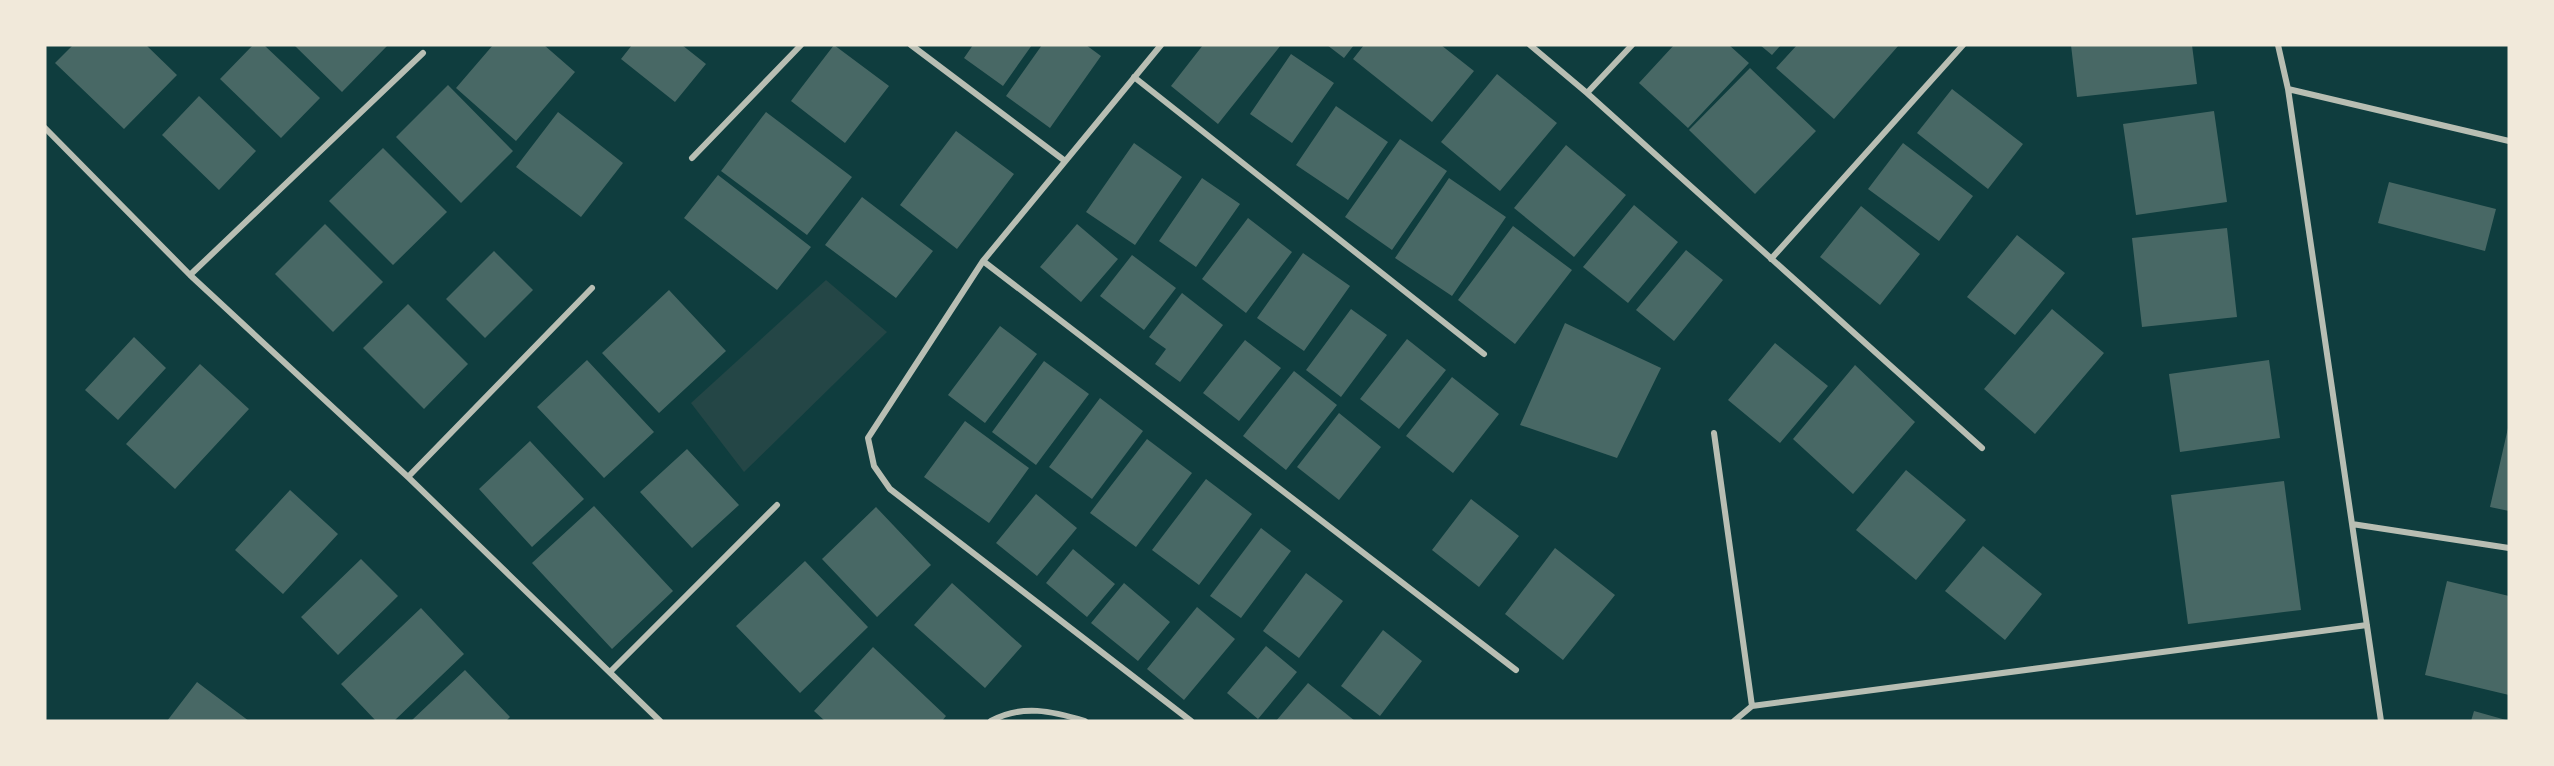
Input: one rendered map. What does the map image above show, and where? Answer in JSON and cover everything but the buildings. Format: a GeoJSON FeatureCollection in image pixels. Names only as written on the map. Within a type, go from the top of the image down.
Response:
{"type":"FeatureCollection","features":[{"type":"Feature","properties":{"kind":"street"},"geometry":{"type":"LineString","coordinates":[[692,158],[801,45]]}},
{"type":"Feature","properties":{"kind":"street"},"geometry":{"type":"LineString","coordinates":[[911,45],[1065,160]]}},
{"type":"Feature","properties":{"kind":"street"},"geometry":{"type":"LineString","coordinates":[[1161,45],[983,261],[868,438],[874,466],[890,489],[1191,721]]}},
{"type":"Feature","properties":{"kind":"street"},"geometry":{"type":"LineString","coordinates":[[1530,45],[1587,93],[1982,448]]}},
{"type":"Feature","properties":{"kind":"street"},"geometry":{"type":"LineString","coordinates":[[1587,93],[1632,45]]}},
{"type":"Feature","properties":{"kind":"street"},"geometry":{"type":"LineString","coordinates":[[1771,259],[1963,45]]}},
{"type":"Feature","properties":{"kind":"street"},"geometry":{"type":"LineString","coordinates":[[2278,45],[2288,89],[2381,721]]}},
{"type":"Feature","properties":{"kind":"street"},"geometry":{"type":"LineString","coordinates":[[190,275],[423,53]]}},
{"type":"Feature","properties":{"kind":"street"},"geometry":{"type":"LineString","coordinates":[[1134,76],[1484,354]]}},
{"type":"Feature","properties":{"kind":"street"},"geometry":{"type":"LineString","coordinates":[[2288,89],[2509,141]]}},
{"type":"Feature","properties":{"kind":"street"},"geometry":{"type":"LineString","coordinates":[[45,128],[190,275],[408,477],[660,721]]}},
{"type":"Feature","properties":{"kind":"street"},"geometry":{"type":"LineString","coordinates":[[983,261],[1516,670]]}},
{"type":"Feature","properties":{"kind":"street"},"geometry":{"type":"LineString","coordinates":[[408,477],[592,288]]}},
{"type":"Feature","properties":{"kind":"street"},"geometry":{"type":"LineString","coordinates":[[1714,433],[1752,706]]}},
{"type":"Feature","properties":{"kind":"street"},"geometry":{"type":"LineString","coordinates":[[610,672],[777,505]]}},
{"type":"Feature","properties":{"kind":"street"},"geometry":{"type":"LineString","coordinates":[[2352,524],[2509,548]]}},
{"type":"Feature","properties":{"kind":"street"},"geometry":{"type":"LineString","coordinates":[[1734,721],[1752,706],[2367,625]]}},
{"type":"Feature","properties":{"kind":"street"},"geometry":{"type":"LineString","coordinates":[[990,721],[999,716],[1039,709],[1085,721]]}},
{"type":"Feature","properties":{"kind":"shaded area"},"geometry":{"type":"Polygon","coordinates":[[[826,280],[887,332],[744,472],[691,403],[826,280]]]}}]}
